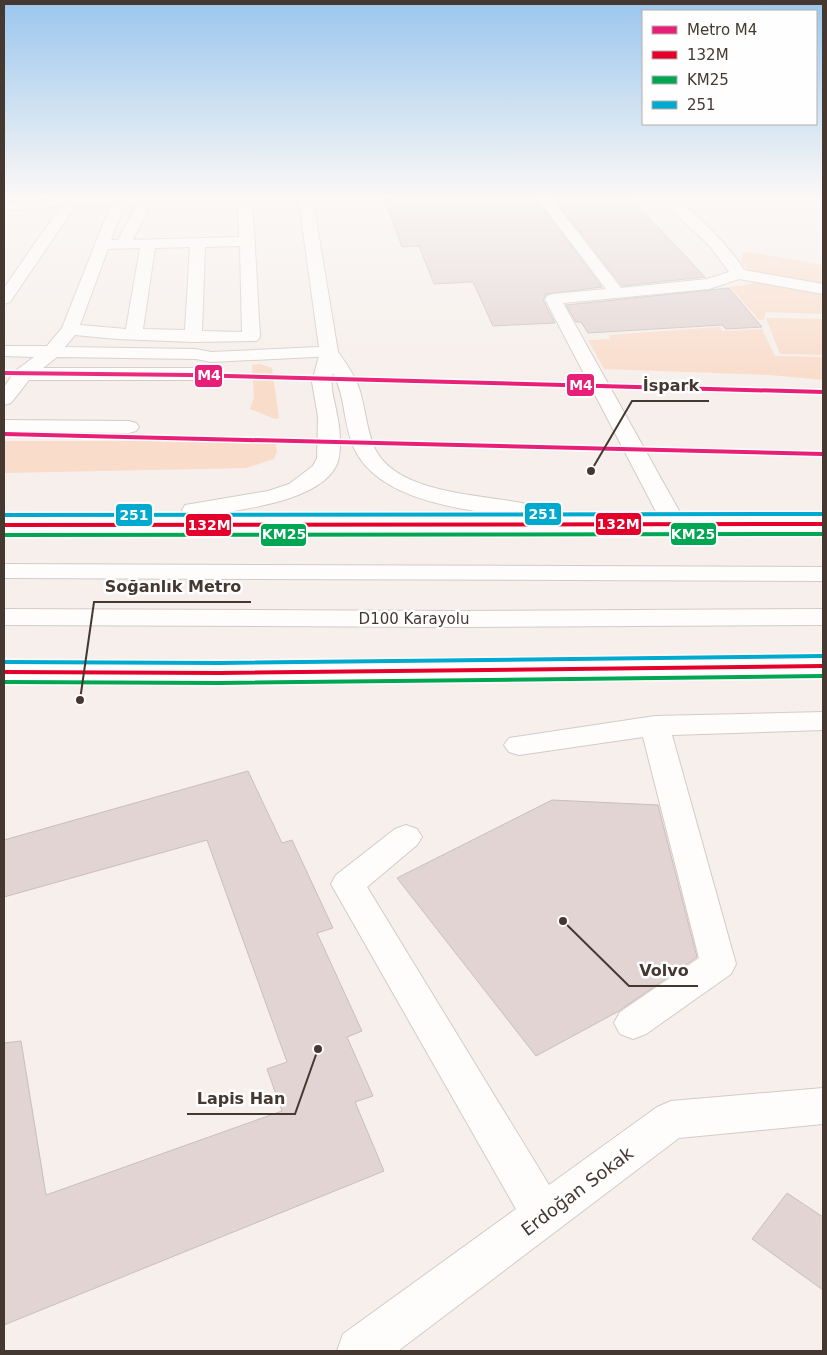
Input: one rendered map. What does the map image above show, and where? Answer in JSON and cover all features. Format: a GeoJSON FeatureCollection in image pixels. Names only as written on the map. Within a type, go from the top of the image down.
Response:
{"type":"FeatureCollection","features":[{"type":"Feature","properties":{"kind":"main road"},"geometry":{"type":"LineString","coordinates":[[4,299],[32,258]]}},
{"type":"Feature","properties":{"kind":"main road"},"geometry":{"type":"LineString","coordinates":[[4,399],[24,374],[52,352],[70,329],[97,258]]}},
{"type":"Feature","properties":{"kind":"main road"},"geometry":{"type":"LineString","coordinates":[[134,334],[146,258]]}},
{"type":"Feature","properties":{"kind":"main road"},"geometry":{"type":"LineString","coordinates":[[195,345],[198,258]]}},
{"type":"Feature","properties":{"kind":"main road"},"geometry":{"type":"LineString","coordinates":[[4,352],[52,352],[195,345],[250,337],[248,258]]}},
{"type":"Feature","properties":{"kind":"main road"},"geometry":{"type":"LineString","coordinates":[[315,258],[329,352],[348,386],[365,451],[382,471],[397,480],[433,494],[476,504],[522,510],[640,515],[675,525]]}},
{"type":"Feature","properties":{"kind":"main road"},"geometry":{"type":"LineString","coordinates":[[590,258],[616,293]]}},
{"type":"Feature","properties":{"kind":"main road"},"geometry":{"type":"LineString","coordinates":[[728,258],[735,266],[738,274]]}},
{"type":"Feature","properties":{"kind":"main road"},"geometry":{"type":"LineString","coordinates":[[675,525],[553,299],[709,284],[738,274],[823,289]]}},
{"type":"Feature","properties":{"kind":"main road"},"geometry":{"type":"LineString","coordinates":[[70,329],[90,333],[134,334],[195,345],[220,356],[329,352]]}},
{"type":"Feature","properties":{"kind":"main road"},"geometry":{"type":"LineString","coordinates":[[52,525],[242,504],[271,498],[297,488],[321,470],[328,458],[328,417],[321,382],[329,352]]}},
{"type":"Feature","properties":{"kind":"main road"},"geometry":{"type":"LineString","coordinates":[[4,377],[24,374],[215,374]]}},
{"type":"Feature","properties":{"kind":"main road"},"geometry":{"type":"LineString","coordinates":[[4,426],[129,427]]}},
{"type":"Feature","properties":{"kind":"main road"},"geometry":{"type":"LineString","coordinates":[[4,525],[823,524]]}},
{"type":"Feature","properties":{"kind":"main road"},"geometry":{"type":"LineString","coordinates":[[4,571],[823,574]]}},
{"type":"Feature","properties":{"kind":"main road","name":"D100 Karayolu"},"geometry":{"type":"LineString","coordinates":[[4,617],[443,619],[823,617]]}},
{"type":"Feature","properties":{"kind":"main road"},"geometry":{"type":"LineString","coordinates":[[4,672],[220,673],[823,666]]}},
{"type":"Feature","properties":{"kind":"main road"},"geometry":{"type":"LineString","coordinates":[[519,745],[655,726],[823,721]]}},
{"type":"Feature","properties":{"kind":"main road"},"geometry":{"type":"LineString","coordinates":[[633,1022],[718,964],[655,726]]}},
{"type":"Feature","properties":{"kind":"main road"},"geometry":{"type":"LineString","coordinates":[[406,837],[348,884],[544,1216]]}},
{"type":"Feature","properties":{"kind":"main road","name":"Erdoğan Sokak"},"geometry":{"type":"LineString","coordinates":[[360,1351],[671,1120],[823,1106]]}},
{"type":"Feature","properties":{"kind":"shaded area"},"geometry":{"type":"Polygon","coordinates":[[[742,258],[785,258],[823,265],[823,286],[748,270],[743,265],[742,258]]]}},
{"type":"Feature","properties":{"kind":"shaded area"},"geometry":{"type":"Polygon","coordinates":[[[763,282],[823,294],[823,314],[766,312],[764,320],[759,320],[730,287],[763,282]]]}},
{"type":"Feature","properties":{"kind":"shaded area"},"geometry":{"type":"Polygon","coordinates":[[[766,318],[823,319],[823,355],[780,354],[766,318]]]}},
{"type":"Feature","properties":{"kind":"shaded area"},"geometry":{"type":"Polygon","coordinates":[[[719,327],[723,331],[762,329],[775,356],[823,357],[823,380],[770,375],[604,369],[588,340],[610,339],[609,335],[719,327]]]}},
{"type":"Feature","properties":{"kind":"shaded area"},"geometry":{"type":"Polygon","coordinates":[[[260,364],[272,368],[279,418],[275,419],[250,409],[254,397],[252,365],[260,364]]]}},
{"type":"Feature","properties":{"kind":"shaded area"},"geometry":{"type":"Polygon","coordinates":[[[4,441],[275,441],[277,451],[274,459],[246,468],[4,473],[4,441]]]}},
{"type":"Feature","properties":{"kind":"building"},"geometry":{"type":"Polygon","coordinates":[[[424,258],[580,258],[602,287],[546,294],[543,300],[555,323],[493,326],[473,282],[434,284],[424,258]]]}},
{"type":"Feature","properties":{"kind":"building"},"geometry":{"type":"Polygon","coordinates":[[[600,258],[687,258],[705,277],[622,286],[600,258]]]}},
{"type":"Feature","properties":{"kind":"building"},"geometry":{"type":"Polygon","coordinates":[[[729,288],[762,327],[726,329],[722,325],[588,333],[581,322],[576,322],[566,305],[729,288]]]}},
{"type":"Feature","properties":{"kind":"building"},"geometry":{"type":"Polygon","coordinates":[[[248,771],[282,843],[292,840],[333,928],[317,933],[362,1031],[347,1037],[373,1096],[355,1102],[384,1171],[4,1325],[4,1043],[21,1041],[46,1195],[282,1111],[267,1069],[287,1062],[207,840],[4,897],[4,840],[248,771]]]}},
{"type":"Feature","properties":{"kind":"building"},"geometry":{"type":"Polygon","coordinates":[[[552,800],[658,805],[697,957],[619,1011],[536,1056],[397,878],[552,800]]]}},
{"type":"Feature","properties":{"kind":"building"},"geometry":{"type":"Polygon","coordinates":[[[787,1193],[823,1217],[823,1290],[752,1239],[787,1193]]]}},
{"type":"Feature","properties":{"kind":"metro line","name":"M4"},"geometry":{"type":"LineString","coordinates":[[4,373],[190,375],[823,392]]}},
{"type":"Feature","properties":{"kind":"metro line","name":"M4"},"geometry":{"type":"LineString","coordinates":[[4,434],[823,454]]}},
{"type":"Feature","properties":{"kind":"transit line","name":"251"},"geometry":{"type":"LineString","coordinates":[[4,515],[823,514]]}},
{"type":"Feature","properties":{"kind":"transit line","name":"132M"},"geometry":{"type":"LineString","coordinates":[[4,525],[823,524]]}},
{"type":"Feature","properties":{"kind":"transit line","name":"KM25"},"geometry":{"type":"LineString","coordinates":[[4,535],[823,534]]}},
{"type":"Feature","properties":{"kind":"transit line","name":"251"},"geometry":{"type":"LineString","coordinates":[[4,662],[220,663],[823,656]]}},
{"type":"Feature","properties":{"kind":"transit line","name":"132M"},"geometry":{"type":"LineString","coordinates":[[4,672],[220,673],[823,666]]}},
{"type":"Feature","properties":{"kind":"transit line","name":"KM25"},"geometry":{"type":"LineString","coordinates":[[4,682],[220,683],[823,676]]}},
{"type":"Feature","properties":{"kind":"place","name":"İspark"},"geometry":{"type":"Point","coordinates":[591,471]}},
{"type":"Feature","properties":{"kind":"place","name":"Soğanlık Metro"},"geometry":{"type":"Point","coordinates":[80,700]}},
{"type":"Feature","properties":{"kind":"place","name":"Volvo"},"geometry":{"type":"Point","coordinates":[563,921]}},
{"type":"Feature","properties":{"kind":"place","name":"Lapis Han"},"geometry":{"type":"Point","coordinates":[318,1049]}}]}
